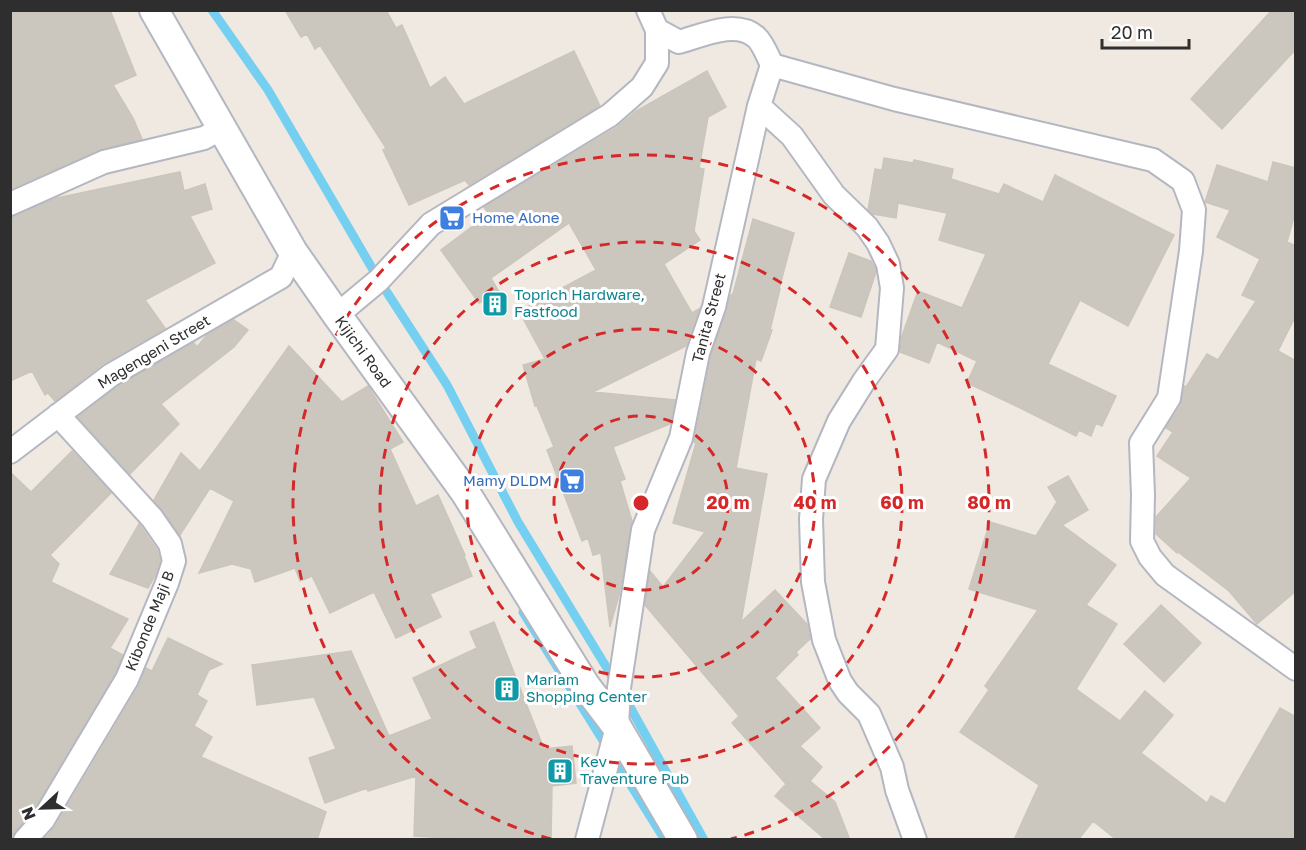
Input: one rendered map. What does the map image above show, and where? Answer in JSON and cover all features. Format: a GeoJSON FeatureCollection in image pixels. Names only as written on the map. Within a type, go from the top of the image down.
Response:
{"type":"FeatureCollection","features":[{"type":"Feature","properties":{"kind":"street","name":"Kijichi Road"},"geometry":{"type":"LineString","coordinates":[[154,10],[293,252],[465,492],[585,685],[617,727],[683,840]]}},
{"type":"Feature","properties":{"kind":"street"},"geometry":{"type":"LineString","coordinates":[[653,20],[679,42],[740,28],[756,37],[772,65],[894,99],[1153,160],[1183,181],[1194,210],[1191,251],[1168,398],[1141,443],[1142,541],[1150,557],[1165,575],[1296,669]]}},
{"type":"Feature","properties":{"kind":"street"},"geometry":{"type":"LineString","coordinates":[[337,315],[379,280],[431,224],[610,115],[642,87],[657,63],[653,20]]}},
{"type":"Feature","properties":{"kind":"street","name":"Tanita Street"},"geometry":{"type":"LineString","coordinates":[[587,840],[617,727],[619,688],[643,530],[681,438],[698,353],[714,307],[759,106],[772,65]]}},
{"type":"Feature","properties":{"kind":"street"},"geometry":{"type":"LineString","coordinates":[[759,106],[792,136],[834,195],[867,227],[888,264],[892,288],[887,349],[839,421],[814,479],[811,519],[813,582],[824,640],[840,681],[848,693],[869,714],[892,767],[897,790],[915,840]]}},
{"type":"Feature","properties":{"kind":"street"},"geometry":{"type":"LineString","coordinates":[[10,204],[104,162],[204,138],[222,128]]}},
{"type":"Feature","properties":{"kind":"street","name":"Magengeni Street"},"geometry":{"type":"LineString","coordinates":[[10,452],[111,375],[281,277],[293,252]]}},
{"type":"Feature","properties":{"kind":"street","name":"Kibonde Maji B"},"geometry":{"type":"LineString","coordinates":[[25,840],[43,820],[127,679],[174,561],[170,544],[152,518],[58,416]]}},
{"type":"Feature","properties":{"kind":"building"},"geometry":{"type":"Polygon","coordinates":[[[10,10],[110,10],[136,75],[113,85],[133,118],[142,139],[99,150],[10,189],[10,10]]]}},
{"type":"Feature","properties":{"kind":"building"},"geometry":{"type":"Polygon","coordinates":[[[285,10],[386,10],[396,28],[402,25],[430,88],[445,77],[464,104],[574,51],[600,106],[469,185],[465,180],[409,205],[383,150],[386,148],[320,45],[315,49],[307,34],[301,37],[285,10]]]}},
{"type":"Feature","properties":{"kind":"building"},"geometry":{"type":"Polygon","coordinates":[[[1272,10],[1296,10],[1296,49],[1222,129],[1191,99],[1272,10]]]}},
{"type":"Feature","properties":{"kind":"building"},"geometry":{"type":"Polygon","coordinates":[[[707,71],[726,107],[708,117],[699,168],[704,169],[694,231],[700,240],[664,264],[692,313],[699,309],[686,346],[593,392],[675,400],[670,424],[613,447],[625,479],[620,481],[632,521],[619,595],[610,627],[601,553],[593,555],[588,538],[582,541],[547,450],[554,447],[537,406],[535,406],[523,365],[545,359],[519,311],[596,270],[569,223],[491,278],[499,292],[479,303],[441,250],[489,214],[484,207],[617,127],[636,111],[707,71]]]}},
{"type":"Feature","properties":{"kind":"building"},"geometry":{"type":"Polygon","coordinates":[[[884,158],[913,163],[914,160],[953,169],[951,179],[999,194],[1004,184],[1043,202],[1055,175],[1174,235],[1128,326],[1080,300],[1048,364],[1116,396],[1102,426],[1096,423],[1091,436],[1079,430],[1076,436],[967,383],[977,361],[937,342],[929,363],[900,352],[902,336],[918,291],[962,308],[986,254],[939,240],[947,213],[898,203],[896,218],[873,214],[868,210],[875,169],[882,170],[884,158]]]}},
{"type":"Feature","properties":{"kind":"building"},"geometry":{"type":"Polygon","coordinates":[[[1273,162],[1296,168],[1296,210],[1287,242],[1296,246],[1296,315],[1278,351],[1296,361],[1296,591],[1257,624],[1229,591],[1177,553],[1156,534],[1156,517],[1191,478],[1157,456],[1173,432],[1166,428],[1181,405],[1184,386],[1186,387],[1207,354],[1218,360],[1256,301],[1242,295],[1260,259],[1217,237],[1230,210],[1205,202],[1217,165],[1268,182],[1273,162]]]}},
{"type":"Feature","properties":{"kind":"building"},"geometry":{"type":"Polygon","coordinates":[[[180,172],[184,191],[205,184],[212,209],[190,216],[215,263],[145,300],[165,328],[104,363],[55,401],[48,393],[45,395],[32,371],[10,381],[10,217],[57,198],[180,172]]]}},
{"type":"Feature","properties":{"kind":"building"},"geometry":{"type":"Polygon","coordinates":[[[753,219],[794,233],[779,289],[770,330],[772,330],[761,361],[756,359],[736,468],[767,474],[741,622],[775,590],[807,624],[810,639],[775,678],[820,728],[800,746],[822,767],[810,781],[835,802],[850,840],[826,840],[775,796],[786,784],[732,723],[739,716],[645,605],[650,571],[663,587],[705,532],[673,523],[696,443],[694,442],[711,357],[733,294],[753,219]]]}},
{"type":"Feature","properties":{"kind":"building"},"geometry":{"type":"Polygon","coordinates":[[[849,253],[871,261],[876,272],[861,317],[830,307],[849,253]]]}},
{"type":"Feature","properties":{"kind":"building"},"geometry":{"type":"Polygon","coordinates":[[[234,320],[248,330],[234,347],[161,404],[179,424],[130,474],[78,417],[118,386],[194,343],[197,347],[206,336],[234,320]]]}},
{"type":"Feature","properties":{"kind":"building"},"geometry":{"type":"Polygon","coordinates":[[[289,346],[342,402],[368,386],[403,442],[390,449],[416,506],[438,495],[465,555],[472,576],[430,594],[441,617],[396,638],[374,592],[330,613],[312,576],[300,581],[295,568],[255,582],[251,569],[232,564],[199,573],[234,501],[210,488],[180,535],[154,500],[181,453],[200,471],[289,346]]]}},
{"type":"Feature","properties":{"kind":"building"},"geometry":{"type":"Polygon","coordinates":[[[72,451],[111,493],[50,555],[59,564],[51,582],[128,619],[110,648],[123,655],[115,673],[32,812],[10,840],[10,472],[31,492],[72,451]]]}},
{"type":"Feature","properties":{"kind":"building"},"geometry":{"type":"Polygon","coordinates":[[[1068,476],[1088,510],[1062,525],[1116,565],[1086,605],[1117,624],[1076,689],[1120,721],[1145,691],[1173,715],[1141,753],[1207,803],[1211,796],[1225,804],[1280,708],[1296,717],[1296,840],[1117,840],[1093,821],[1078,840],[1014,840],[1039,785],[960,732],[989,690],[985,686],[1038,610],[969,589],[990,522],[1036,536],[1057,502],[1048,487],[1068,476]]]}},
{"type":"Feature","properties":{"kind":"building"},"geometry":{"type":"Polygon","coordinates":[[[139,524],[157,550],[160,560],[148,588],[110,574],[139,524]]]}},
{"type":"Feature","properties":{"kind":"building"},"geometry":{"type":"Polygon","coordinates":[[[1161,605],[1201,643],[1164,682],[1124,644],[1161,605]]]}},
{"type":"Feature","properties":{"kind":"building"},"geometry":{"type":"Polygon","coordinates":[[[494,622],[544,749],[572,746],[576,783],[552,786],[551,839],[481,840],[414,836],[416,776],[368,791],[367,788],[325,803],[309,758],[336,749],[314,697],[257,705],[252,665],[351,651],[389,736],[432,719],[413,678],[477,648],[470,632],[494,622]]]}},
{"type":"Feature","properties":{"kind":"building"},"geometry":{"type":"Polygon","coordinates":[[[168,638],[222,664],[209,670],[197,695],[207,701],[194,726],[212,737],[201,757],[326,812],[317,840],[44,840],[55,827],[139,686],[146,668],[152,671],[168,638]]]}},
{"type":"Feature","properties":{"kind":"waterway"},"geometry":{"type":"LineString","coordinates":[[212,10],[268,90],[379,280],[447,385],[518,522],[616,683]]}},
{"type":"Feature","properties":{"kind":"waterway"},"geometry":{"type":"LineString","coordinates":[[523,612],[665,840]]}},
{"type":"Feature","properties":{"kind":"waterway"},"geometry":{"type":"LineString","coordinates":[[625,698],[704,840]]}},
{"type":"Feature","properties":{"kind":"place","name":"Home Alone"},"geometry":{"type":"Point","coordinates":[452,218]}},
{"type":"Feature","properties":{"kind":"place","name":"Toprich Hardware, Fastfood"},"geometry":{"type":"Point","coordinates":[495,304]}},
{"type":"Feature","properties":{"kind":"place","name":"Mamy DLDM"},"geometry":{"type":"Point","coordinates":[572,481]}},
{"type":"Feature","properties":{"kind":"place","name":"Mariam Shopping Center"},"geometry":{"type":"Point","coordinates":[507,689]}},
{"type":"Feature","properties":{"kind":"place","name":"Kev Traventure Pub"},"geometry":{"type":"Point","coordinates":[560,771]}}]}
